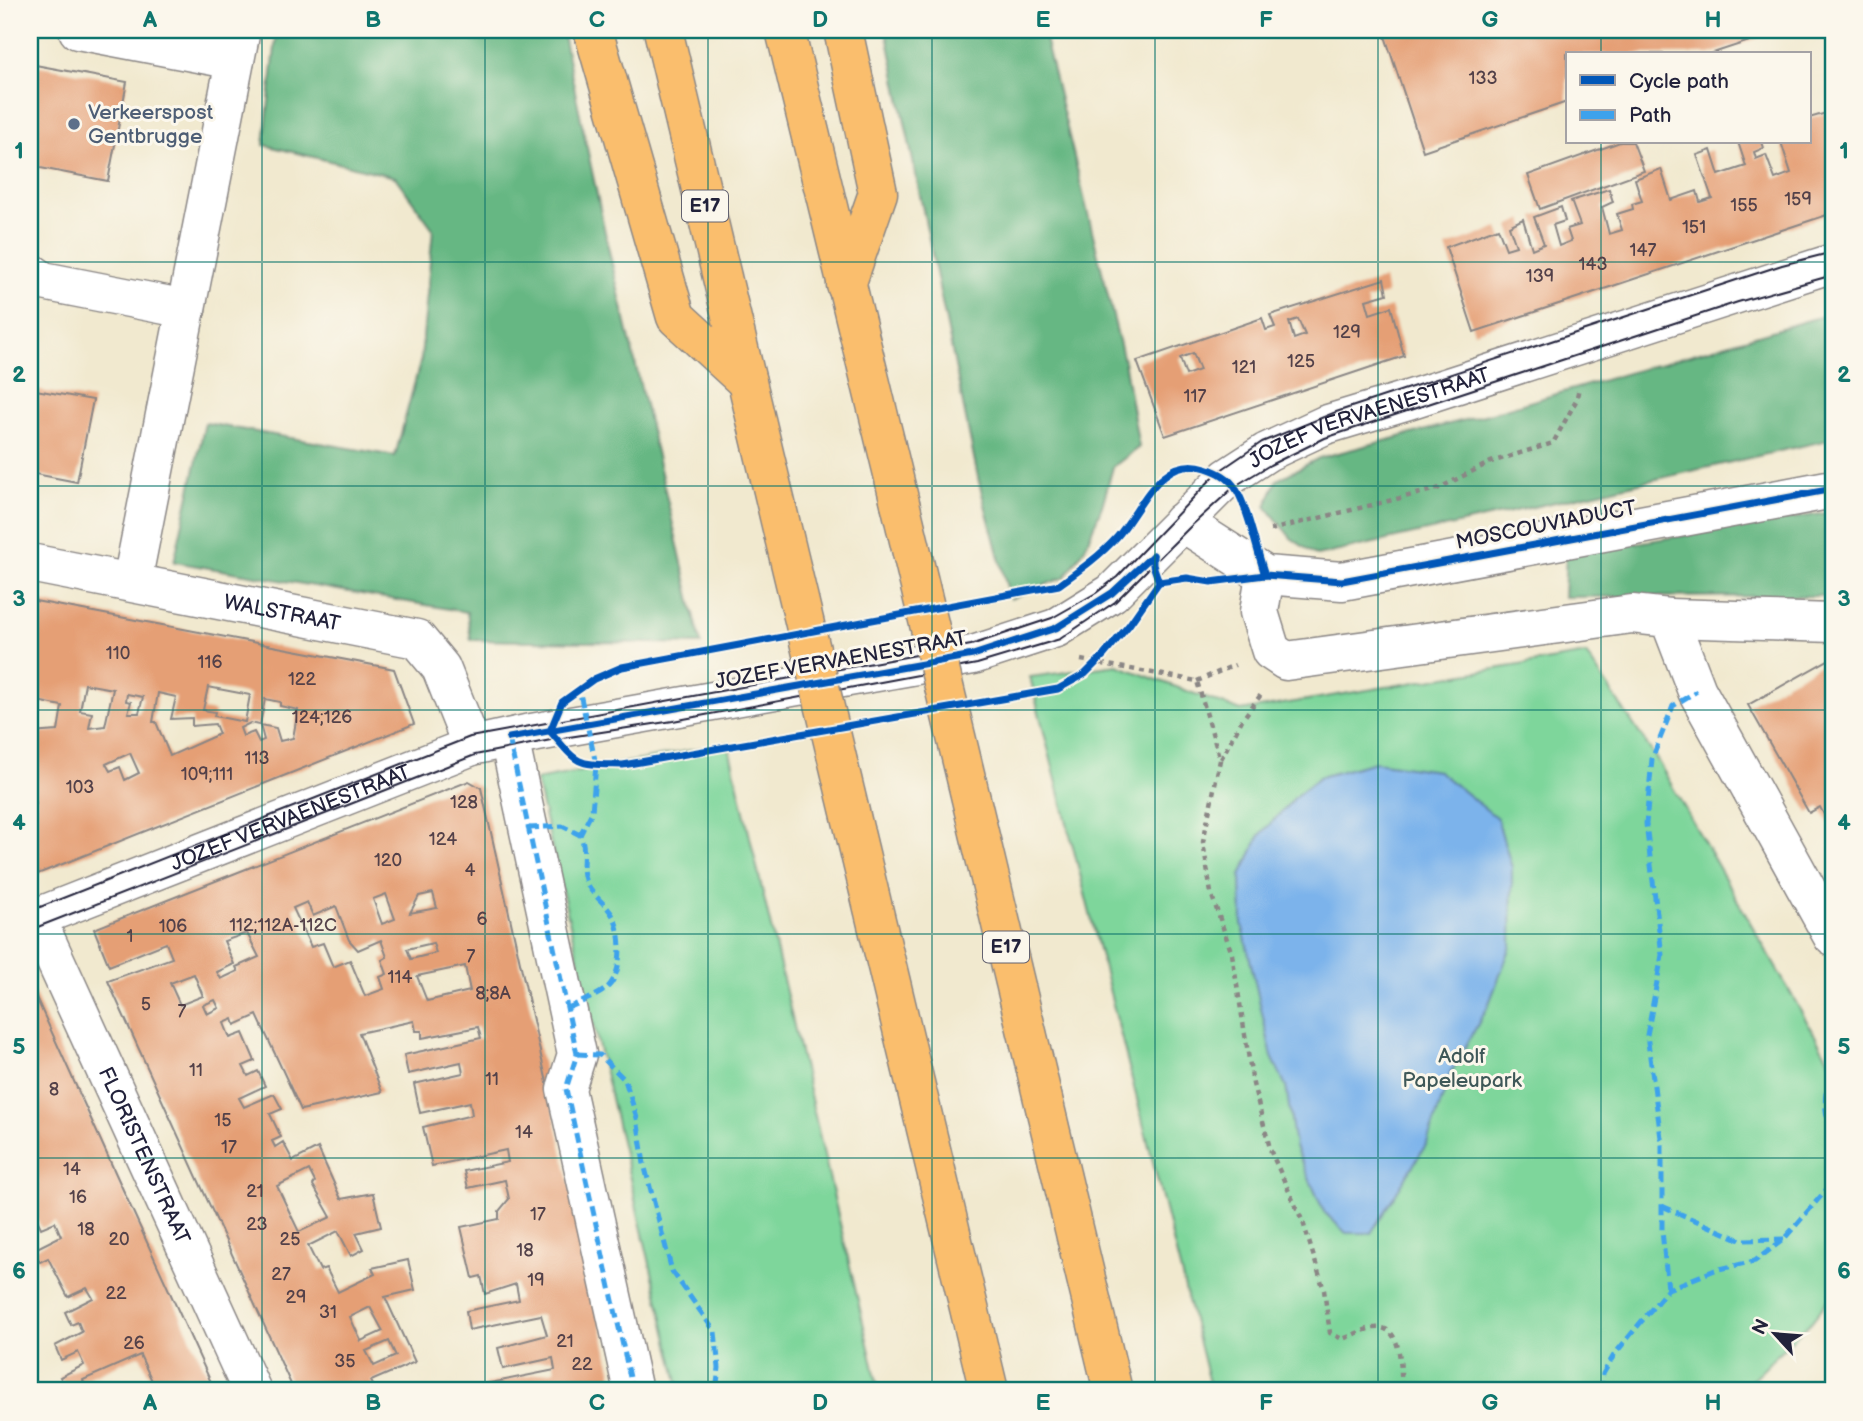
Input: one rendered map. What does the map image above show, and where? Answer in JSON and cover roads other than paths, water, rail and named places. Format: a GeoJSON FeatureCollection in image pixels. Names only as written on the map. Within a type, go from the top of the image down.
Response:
{"type":"FeatureCollection","features":[{"type":"Feature","properties":{"kind":"highway"},"geometry":{"type":"LineString","coordinates":[[593,30],[676,317],[747,382]]}},
{"type":"Feature","properties":{"kind":"highway","name":"E17"},"geometry":{"type":"LineString","coordinates":[[663,30],[989,1391]]}},
{"type":"Feature","properties":{"kind":"highway","name":"E17"},"geometry":{"type":"LineString","coordinates":[[785,30],[1113,1391]]}},
{"type":"Feature","properties":{"kind":"highway"},"geometry":{"type":"LineString","coordinates":[[843,30],[878,193],[846,285]]}},
{"type":"Feature","properties":{"kind":"street"},"geometry":{"type":"LineString","coordinates":[[78,30],[238,45],[132,582]]}},
{"type":"Feature","properties":{"kind":"street","name":"JOZEF VERVAENESTRAAT"},"geometry":{"type":"LineString","coordinates":[[33,919],[472,746],[509,737],[974,654],[1056,628],[1112,593],[1153,555],[1227,478],[1267,452],[1301,436],[1352,415],[1408,400],[1833,263]]}},
{"type":"Feature","properties":{"kind":"street"},"geometry":{"type":"LineString","coordinates":[[30,272],[43,281],[186,309]]}},
{"type":"Feature","properties":{"kind":"street","name":"MOSCOUVIADUCT"},"geometry":{"type":"LineString","coordinates":[[1182,522],[1265,575],[1342,581],[1833,489]]}},
{"type":"Feature","properties":{"kind":"street","name":"WALSTRAAT"},"geometry":{"type":"LineString","coordinates":[[30,563],[417,639],[441,668],[472,746]]}},
{"type":"Feature","properties":{"kind":"street"},"geometry":{"type":"LineString","coordinates":[[1265,575],[1259,612],[1271,651],[1286,661],[1632,614],[1669,618],[1833,623]]}},
{"type":"Feature","properties":{"kind":"street"},"geometry":{"type":"LineString","coordinates":[[1669,618],[1697,691],[1833,937]]}},
{"type":"Feature","properties":{"kind":"street"},"geometry":{"type":"LineString","coordinates":[[509,737],[577,1054],[566,1089],[634,1391]]}},
{"type":"Feature","properties":{"kind":"street","name":"FLORISTENSTRAAT"},"geometry":{"type":"LineString","coordinates":[[33,919],[252,1391]]}},
{"type":"Feature","properties":{"kind":"water"},"geometry":{"type":"Polygon","coordinates":[[[1375,762],[1438,771],[1497,818],[1512,868],[1511,946],[1488,1006],[1451,1073],[1427,1143],[1371,1233],[1346,1233],[1324,1212],[1295,1147],[1286,1086],[1272,1057],[1242,924],[1241,875],[1260,835],[1297,795],[1320,777],[1375,762]]]}},
{"type":"Feature","properties":{"kind":"tram line"},"geometry":{"type":"LineString","coordinates":[[30,911],[470,737],[971,645],[1052,618],[1096,593],[1117,577],[1218,472],[1262,442],[1336,412],[1782,265],[1833,252]]}},
{"type":"Feature","properties":{"kind":"tram line"},"geometry":{"type":"LineString","coordinates":[[30,930],[475,755],[977,664],[1060,639],[1115,602],[1235,486],[1325,438],[1738,302],[1833,275]]}},
{"type":"Feature","properties":{"kind":"place","name":"Verkeerspost Gentbrugge"},"geometry":{"type":"Point","coordinates":[74,124]}},
{"type":"Feature","properties":{"kind":"park label","name":"Adolf Papeleupark"},"geometry":{"type":"Point","coordinates":[1462,1068]}}]}
